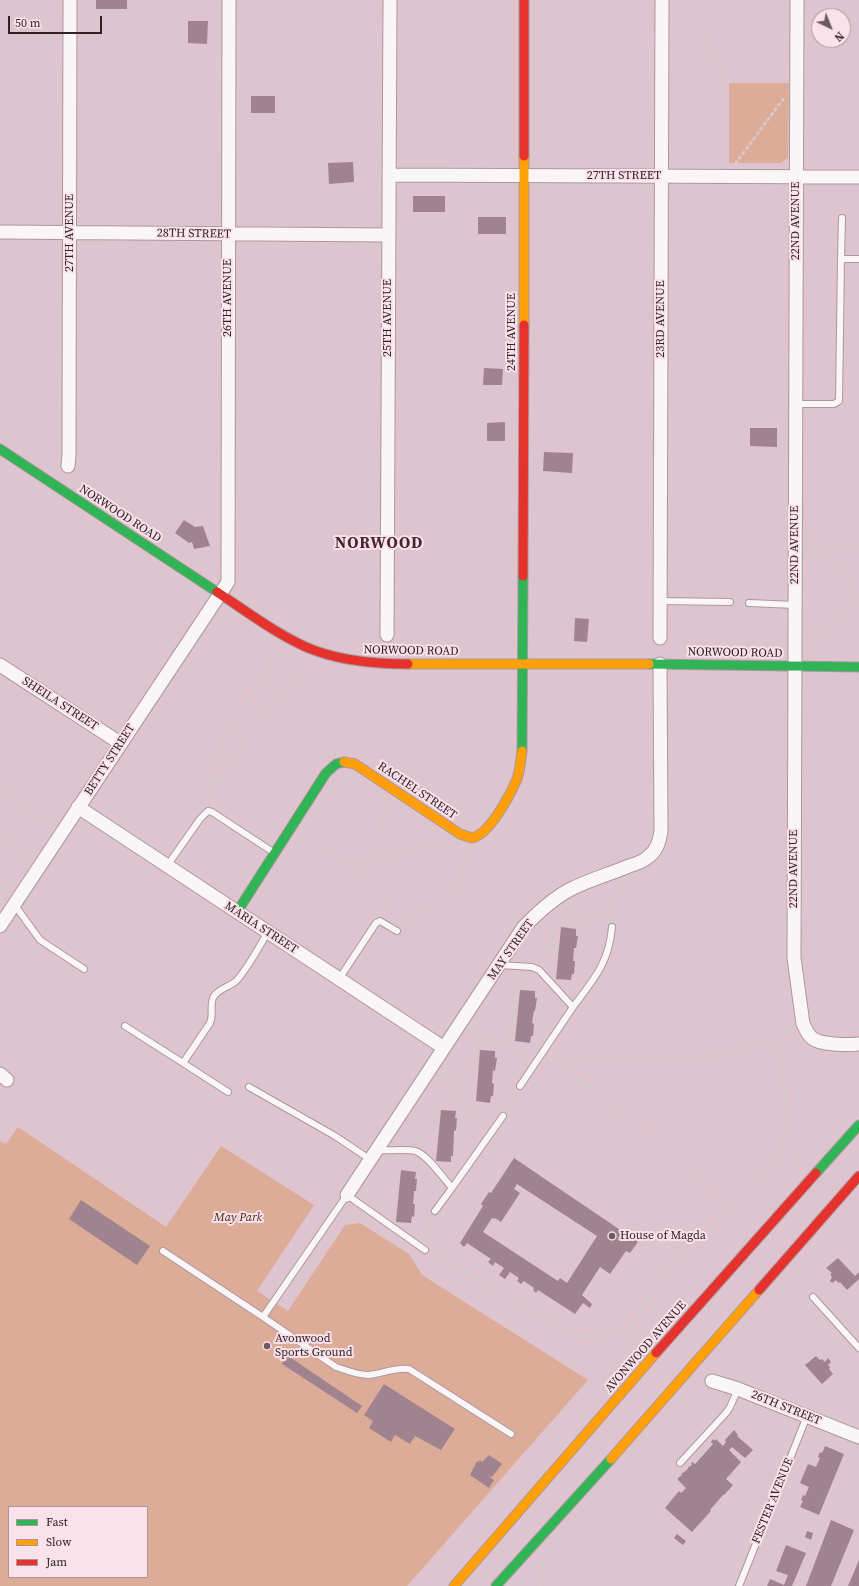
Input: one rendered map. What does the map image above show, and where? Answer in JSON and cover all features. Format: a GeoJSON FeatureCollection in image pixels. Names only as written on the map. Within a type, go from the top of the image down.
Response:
{"type":"FeatureCollection","features":[{"type":"Feature","properties":{"kind":"street","name":"27TH AVENUE"},"geometry":{"type":"LineString","coordinates":[[68,466],[70,0]]}},
{"type":"Feature","properties":{"kind":"street","name":"26TH AVENUE"},"geometry":{"type":"LineString","coordinates":[[220,593],[228,582],[229,0]]}},
{"type":"Feature","properties":{"kind":"street","name":"25TH AVENUE"},"geometry":{"type":"LineString","coordinates":[[387,635],[390,0]]}},
{"type":"Feature","properties":{"kind":"street","name":"24TH AVENUE"},"geometry":{"type":"LineString","coordinates":[[523,664],[524,0]]}},
{"type":"Feature","properties":{"kind":"street","name":"23RD AVENUE"},"geometry":{"type":"LineString","coordinates":[[660,638],[662,0]]}},
{"type":"Feature","properties":{"kind":"street","name":"22ND AVENUE"},"geometry":{"type":"LineString","coordinates":[[797,0],[794,647],[796,665],[794,942],[796,979],[803,1024],[807,1033],[815,1040],[848,1045],[859,1044]]}},
{"type":"Feature","properties":{"kind":"street","name":"27TH STREET"},"geometry":{"type":"LineString","coordinates":[[389,175],[859,177]]}},
{"type":"Feature","properties":{"kind":"street","name":"28TH STREET"},"geometry":{"type":"LineString","coordinates":[[0,232],[389,235]]}},
{"type":"Feature","properties":{"kind":"street","name":"NORWOOD ROAD"},"geometry":{"type":"LineString","coordinates":[[0,449],[290,639],[311,649],[343,659],[365,663],[388,664],[660,664],[859,667]]}},
{"type":"Feature","properties":{"kind":"street","name":"BETTY STREET"},"geometry":{"type":"LineString","coordinates":[[0,926],[220,593]]}},
{"type":"Feature","properties":{"kind":"street","name":"SHEILA STREET"},"geometry":{"type":"LineString","coordinates":[[0,664],[120,743]]}},
{"type":"Feature","properties":{"kind":"street"},"geometry":{"type":"LineString","coordinates":[[475,838],[485,831],[498,814],[510,796],[519,774],[522,748],[523,664]]}},
{"type":"Feature","properties":{"kind":"street","name":"MAY STREET"},"geometry":{"type":"LineString","coordinates":[[347,1195],[523,928],[552,900],[572,888],[642,861],[654,852],[661,830],[660,664]]}},
{"type":"Feature","properties":{"kind":"street","name":"RACHEL STREET"},"geometry":{"type":"LineString","coordinates":[[237,912],[331,766],[341,761],[355,764],[456,831],[468,838],[475,838]]}},
{"type":"Feature","properties":{"kind":"street","name":"MARIA STREET"},"geometry":{"type":"LineString","coordinates":[[78,807],[444,1048]]}},
{"type":"Feature","properties":{"kind":"street","name":"AVONWOOD AVENUE"},"geometry":{"type":"LineString","coordinates":[[454,1586],[655,1355],[859,1125]]}},
{"type":"Feature","properties":{"kind":"street"},"geometry":{"type":"LineString","coordinates":[[496,1586],[597,1475],[859,1176]]}},
{"type":"Feature","properties":{"kind":"street","name":"26TH STREET"},"geometry":{"type":"LineString","coordinates":[[712,1382],[738,1389],[859,1437]]}},
{"type":"Feature","properties":{"kind":"lane"},"geometry":{"type":"LineString","coordinates":[[796,404],[834,404],[839,401],[842,218]]}},
{"type":"Feature","properties":{"kind":"lane"},"geometry":{"type":"LineString","coordinates":[[841,259],[859,259]]}},
{"type":"Feature","properties":{"kind":"lane"},"geometry":{"type":"LineString","coordinates":[[660,601],[730,602]]}},
{"type":"Feature","properties":{"kind":"lane"},"geometry":{"type":"LineString","coordinates":[[749,603],[795,605]]}},
{"type":"Feature","properties":{"kind":"lane"},"geometry":{"type":"LineString","coordinates":[[167,866],[206,811],[210,811],[274,853]]}},
{"type":"Feature","properties":{"kind":"lane"},"geometry":{"type":"LineString","coordinates":[[14,904],[40,940],[84,968]]}},
{"type":"Feature","properties":{"kind":"lane"},"geometry":{"type":"LineString","coordinates":[[339,979],[375,924],[380,921],[396,931]]}},
{"type":"Feature","properties":{"kind":"lane"},"geometry":{"type":"LineString","coordinates":[[520,1086],[573,1007],[600,971],[610,947],[612,926]]}},
{"type":"Feature","properties":{"kind":"lane"},"geometry":{"type":"LineString","coordinates":[[182,1063],[210,1023],[213,1016],[212,1001],[215,995],[235,982],[268,932]]}},
{"type":"Feature","properties":{"kind":"lane"},"geometry":{"type":"LineString","coordinates":[[500,965],[532,967],[539,970],[573,1007]]}},
{"type":"Feature","properties":{"kind":"lane"},"geometry":{"type":"LineString","coordinates":[[125,1026],[228,1092]]}},
{"type":"Feature","properties":{"kind":"lane"},"geometry":{"type":"LineString","coordinates":[[249,1086],[336,1136],[374,1155],[392,1151],[412,1150],[420,1153],[452,1188]]}},
{"type":"Feature","properties":{"kind":"lane"},"geometry":{"type":"LineString","coordinates":[[435,1211],[503,1116]]}},
{"type":"Feature","properties":{"kind":"lane"},"geometry":{"type":"LineString","coordinates":[[263,1317],[347,1195],[425,1250]]}},
{"type":"Feature","properties":{"kind":"lane"},"geometry":{"type":"LineString","coordinates":[[163,1251],[336,1366],[365,1375],[398,1369],[409,1369],[511,1434]]}},
{"type":"Feature","properties":{"kind":"lane"},"geometry":{"type":"LineString","coordinates":[[813,1296],[859,1348]]}},
{"type":"Feature","properties":{"kind":"lane"},"geometry":{"type":"LineString","coordinates":[[680,1463],[726,1413],[738,1389]]}},
{"type":"Feature","properties":{"kind":"lane","name":"FESTER AVENUE"},"geometry":{"type":"LineString","coordinates":[[739,1586],[807,1416]]}},
{"type":"Feature","properties":{"kind":"path"},"geometry":{"type":"LineString","coordinates":[[683,0],[729,83]]}},
{"type":"Feature","properties":{"kind":"path"},"geometry":{"type":"LineString","coordinates":[[733,167],[786,95]]}},
{"type":"Feature","properties":{"kind":"path"},"geometry":{"type":"LineString","coordinates":[[795,533],[803,536],[835,567],[859,595]]}},
{"type":"Feature","properties":{"kind":"path"},"geometry":{"type":"LineString","coordinates":[[813,546],[859,549]]}},
{"type":"Feature","properties":{"kind":"path"},"geometry":{"type":"LineString","coordinates":[[805,647],[859,601]]}},
{"type":"Feature","properties":{"kind":"path"},"geometry":{"type":"LineString","coordinates":[[210,811],[218,746],[268,671],[278,645]]}},
{"type":"Feature","properties":{"kind":"path"},"geometry":{"type":"LineString","coordinates":[[214,785],[235,754],[272,706],[301,672],[308,661]]}},
{"type":"Feature","properties":{"kind":"path"},"geometry":{"type":"LineString","coordinates":[[0,789],[7,796],[62,832]]}},
{"type":"Feature","properties":{"kind":"path"},"geometry":{"type":"LineString","coordinates":[[380,921],[388,904],[375,896],[361,878],[366,862],[384,821],[392,789]]}},
{"type":"Feature","properties":{"kind":"path"},"geometry":{"type":"LineString","coordinates":[[0,799],[7,796]]}},
{"type":"Feature","properties":{"kind":"path"},"geometry":{"type":"LineString","coordinates":[[291,826],[350,866],[444,840],[456,831]]}},
{"type":"Feature","properties":{"kind":"path"},"geometry":{"type":"LineString","coordinates":[[396,931],[408,914],[435,910],[447,896],[467,863],[475,838]]}},
{"type":"Feature","properties":{"kind":"path"},"geometry":{"type":"LineString","coordinates":[[0,839],[41,864]]}},
{"type":"Feature","properties":{"kind":"path"},"geometry":{"type":"LineString","coordinates":[[575,907],[579,926],[598,915],[622,890]]}},
{"type":"Feature","properties":{"kind":"path"},"geometry":{"type":"LineString","coordinates":[[598,915],[616,917]]}},
{"type":"Feature","properties":{"kind":"path"},"geometry":{"type":"LineString","coordinates":[[425,1250],[529,1311],[586,1339],[629,1330],[666,1273],[706,1236],[774,1157],[786,1135],[788,1114],[779,1063],[778,1044],[786,1034],[803,1024]]}},
{"type":"Feature","properties":{"kind":"path"},"geometry":{"type":"LineString","coordinates":[[474,1036],[510,1045],[534,1065],[551,1059],[561,1065],[657,1139],[732,1206]]}},
{"type":"Feature","properties":{"kind":"path"},"geometry":{"type":"LineString","coordinates":[[412,1150],[429,1121],[453,1090],[482,1039]]}},
{"type":"Feature","properties":{"kind":"path"},"geometry":{"type":"LineString","coordinates":[[561,1065],[612,1061],[670,1062],[718,1055],[751,1046],[778,1044]]}},
{"type":"Feature","properties":{"kind":"path"},"geometry":{"type":"LineString","coordinates":[[445,1081],[470,1107],[496,1125]]}},
{"type":"Feature","properties":{"kind":"path"},"geometry":{"type":"LineString","coordinates":[[503,1116],[520,1086]]}},
{"type":"Feature","properties":{"kind":"path"},"geometry":{"type":"LineString","coordinates":[[786,1135],[794,1146],[800,1168]]}},
{"type":"Feature","properties":{"kind":"path"},"geometry":{"type":"LineString","coordinates":[[416,1244],[435,1211]]}},
{"type":"Feature","properties":{"kind":"path"},"geometry":{"type":"LineString","coordinates":[[629,1330],[646,1347]]}},
{"type":"Feature","properties":{"kind":"path"},"geometry":{"type":"LineString","coordinates":[[540,1586],[542,1558]]}},
{"type":"Feature","properties":{"kind":"green space"},"geometry":{"type":"Polygon","coordinates":[[[729,83],[789,83],[788,158],[780,163],[729,163],[729,83]]]}},
{"type":"Feature","properties":{"kind":"green space","name":"Avonwood Sports Ground"},"geometry":{"type":"Polygon","coordinates":[[[18,1127],[166,1227],[221,1146],[314,1205],[257,1291],[288,1311],[345,1225],[360,1223],[409,1254],[422,1275],[588,1380],[407,1586],[0,1586],[0,1141],[6,1144],[18,1127]]]}},
{"type":"Feature","properties":{"kind":"building"},"geometry":{"type":"Polygon","coordinates":[[[96,0],[127,0],[127,9],[96,9],[96,0]]]}},
{"type":"Feature","properties":{"kind":"building"},"geometry":{"type":"Polygon","coordinates":[[[188,21],[208,21],[207,44],[188,43],[188,21]]]}},
{"type":"Feature","properties":{"kind":"building"},"geometry":{"type":"Polygon","coordinates":[[[251,96],[275,96],[275,113],[251,113],[251,96]]]}},
{"type":"Feature","properties":{"kind":"building"},"geometry":{"type":"Polygon","coordinates":[[[353,162],[354,182],[329,184],[328,163],[353,162]]]}},
{"type":"Feature","properties":{"kind":"building"},"geometry":{"type":"Polygon","coordinates":[[[413,196],[445,196],[445,212],[413,212],[413,196]]]}},
{"type":"Feature","properties":{"kind":"building"},"geometry":{"type":"Polygon","coordinates":[[[478,217],[506,217],[506,234],[478,234],[478,217]]]}},
{"type":"Feature","properties":{"kind":"building"},"geometry":{"type":"Polygon","coordinates":[[[484,368],[503,369],[502,385],[483,385],[484,368]]]}},
{"type":"Feature","properties":{"kind":"building"},"geometry":{"type":"Polygon","coordinates":[[[505,422],[505,441],[487,441],[487,423],[505,422]]]}},
{"type":"Feature","properties":{"kind":"building"},"geometry":{"type":"Polygon","coordinates":[[[750,428],[777,428],[777,447],[750,446],[750,428]]]}},
{"type":"Feature","properties":{"kind":"building"},"geometry":{"type":"Polygon","coordinates":[[[544,452],[573,453],[572,473],[543,471],[544,452]]]}},
{"type":"Feature","properties":{"kind":"building"},"geometry":{"type":"Polygon","coordinates":[[[184,520],[195,527],[203,526],[210,546],[194,549],[192,542],[189,543],[175,533],[184,520]]]}},
{"type":"Feature","properties":{"kind":"building"},"geometry":{"type":"Polygon","coordinates":[[[575,618],[589,619],[587,642],[574,641],[575,618]]]}},
{"type":"Feature","properties":{"kind":"building"},"geometry":{"type":"Polygon","coordinates":[[[561,927],[576,929],[576,936],[578,936],[576,948],[574,948],[574,974],[572,974],[571,980],[556,979],[561,927]]]}},
{"type":"Feature","properties":{"kind":"building"},"geometry":{"type":"Polygon","coordinates":[[[520,990],[535,991],[535,998],[537,998],[532,1023],[534,1024],[533,1036],[531,1036],[530,1043],[515,1041],[520,990]]]}},
{"type":"Feature","properties":{"kind":"building"},"geometry":{"type":"Polygon","coordinates":[[[480,1050],[495,1051],[495,1058],[497,1058],[495,1071],[493,1070],[493,1096],[491,1096],[490,1103],[476,1101],[480,1050]]]}},
{"type":"Feature","properties":{"kind":"building"},"geometry":{"type":"Polygon","coordinates":[[[441,1110],[456,1111],[456,1131],[454,1130],[453,1156],[451,1156],[451,1162],[436,1161],[441,1110]]]}},
{"type":"Feature","properties":{"kind":"building","name":"House of Magda"},"geometry":{"type":"Polygon","coordinates":[[[514,1158],[638,1242],[630,1253],[626,1251],[610,1274],[600,1267],[582,1295],[592,1304],[590,1308],[583,1303],[575,1314],[538,1290],[536,1293],[533,1290],[534,1288],[524,1281],[521,1284],[517,1281],[519,1278],[510,1272],[505,1279],[499,1275],[504,1268],[495,1262],[493,1266],[488,1262],[491,1259],[467,1243],[464,1247],[460,1243],[483,1206],[481,1204],[489,1192],[491,1193],[514,1158]],[[517,1184],[514,1189],[520,1193],[501,1222],[495,1218],[492,1218],[483,1232],[558,1281],[560,1278],[567,1283],[597,1236],[517,1184]]]}},
{"type":"Feature","properties":{"kind":"building"},"geometry":{"type":"Polygon","coordinates":[[[401,1170],[416,1172],[416,1191],[414,1191],[413,1204],[415,1204],[414,1217],[412,1216],[411,1223],[396,1222],[401,1170]]]}},
{"type":"Feature","properties":{"kind":"building"},"geometry":{"type":"Polygon","coordinates":[[[81,1200],[150,1246],[137,1265],[69,1219],[81,1200]]]}},
{"type":"Feature","properties":{"kind":"building"},"geometry":{"type":"Polygon","coordinates":[[[838,1258],[855,1276],[859,1272],[859,1279],[847,1290],[840,1282],[838,1283],[836,1280],[832,1283],[830,1281],[832,1277],[830,1274],[832,1273],[826,1268],[838,1258]]]}},
{"type":"Feature","properties":{"kind":"building"},"geometry":{"type":"Polygon","coordinates":[[[288,1356],[362,1406],[357,1413],[282,1364],[288,1356]]]}},
{"type":"Feature","properties":{"kind":"building"},"geometry":{"type":"Polygon","coordinates":[[[816,1356],[825,1362],[828,1358],[831,1362],[828,1365],[833,1374],[822,1384],[805,1365],[816,1356]]]}},
{"type":"Feature","properties":{"kind":"building"},"geometry":{"type":"Polygon","coordinates":[[[384,1384],[455,1429],[441,1450],[415,1436],[410,1444],[395,1435],[391,1442],[369,1428],[373,1421],[364,1415],[384,1384]]]}},
{"type":"Feature","properties":{"kind":"building"},"geometry":{"type":"Polygon","coordinates":[[[734,1430],[738,1435],[737,1436],[753,1450],[745,1458],[732,1447],[729,1450],[741,1462],[726,1479],[733,1485],[692,1532],[665,1508],[679,1491],[681,1493],[686,1488],[678,1480],[678,1478],[682,1475],[681,1474],[687,1470],[689,1466],[690,1467],[692,1462],[695,1464],[713,1444],[711,1442],[713,1439],[715,1441],[716,1439],[723,1446],[726,1442],[725,1440],[734,1430]]]}},
{"type":"Feature","properties":{"kind":"building"},"geometry":{"type":"Polygon","coordinates":[[[825,1446],[844,1454],[819,1515],[800,1507],[803,1501],[801,1500],[803,1495],[805,1496],[809,1487],[800,1483],[808,1464],[816,1467],[820,1458],[818,1457],[820,1452],[822,1453],[825,1446]]]}},
{"type":"Feature","properties":{"kind":"building"},"geometry":{"type":"Polygon","coordinates":[[[489,1455],[502,1464],[492,1477],[488,1476],[494,1480],[489,1488],[470,1475],[477,1461],[478,1462],[480,1460],[482,1462],[489,1455]]]}},
{"type":"Feature","properties":{"kind":"building"},"geometry":{"type":"Polygon","coordinates":[[[831,1520],[854,1530],[831,1586],[806,1586],[831,1520]]]}},
{"type":"Feature","properties":{"kind":"building"},"geometry":{"type":"Polygon","coordinates":[[[807,1531],[813,1533],[811,1540],[805,1537],[807,1531]]]}},
{"type":"Feature","properties":{"kind":"building"},"geometry":{"type":"Polygon","coordinates":[[[677,1534],[686,1541],[683,1545],[674,1538],[677,1534]]]}},
{"type":"Feature","properties":{"kind":"building"},"geometry":{"type":"Polygon","coordinates":[[[786,1545],[806,1553],[792,1586],[767,1586],[770,1579],[784,1585],[788,1575],[776,1571],[786,1545]]]}},
{"type":"Feature","properties":{"kind":"building"},"geometry":{"type":"Polygon","coordinates":[[[859,1560],[859,1586],[848,1586],[859,1560]]]}},
{"type":"Feature","properties":{"kind":"traffic: fast"},"geometry":{"type":"LineString","coordinates":[[0,449],[217,592]]}},
{"type":"Feature","properties":{"kind":"traffic: fast"},"geometry":{"type":"LineString","coordinates":[[522,751],[523,576]]}},
{"type":"Feature","properties":{"kind":"traffic: fast"},"geometry":{"type":"LineString","coordinates":[[649,664],[859,667]]}},
{"type":"Feature","properties":{"kind":"traffic: fast"},"geometry":{"type":"LineString","coordinates":[[237,912],[326,773],[336,764],[344,762]]}},
{"type":"Feature","properties":{"kind":"traffic: fast"},"geometry":{"type":"LineString","coordinates":[[816,1173],[859,1125]]}},
{"type":"Feature","properties":{"kind":"traffic: fast"},"geometry":{"type":"LineString","coordinates":[[496,1586],[611,1459]]}},
{"type":"Feature","properties":{"kind":"traffic: slow"},"geometry":{"type":"LineString","coordinates":[[524,156],[524,325]]}},
{"type":"Feature","properties":{"kind":"traffic: slow"},"geometry":{"type":"LineString","coordinates":[[408,664],[649,664]]}},
{"type":"Feature","properties":{"kind":"traffic: slow"},"geometry":{"type":"LineString","coordinates":[[344,762],[355,764],[460,834],[472,838],[479,835],[486,829],[499,813],[510,794],[520,769],[522,751]]}},
{"type":"Feature","properties":{"kind":"traffic: slow"},"geometry":{"type":"LineString","coordinates":[[611,1459],[759,1290]]}},
{"type":"Feature","properties":{"kind":"traffic: slow"},"geometry":{"type":"LineString","coordinates":[[454,1586],[656,1353]]}},
{"type":"Feature","properties":{"kind":"traffic: jam"},"geometry":{"type":"LineString","coordinates":[[524,0],[524,156]]}},
{"type":"Feature","properties":{"kind":"traffic: jam"},"geometry":{"type":"LineString","coordinates":[[523,576],[524,325]]}},
{"type":"Feature","properties":{"kind":"traffic: jam"},"geometry":{"type":"LineString","coordinates":[[217,592],[283,635],[318,652],[356,661],[408,664]]}},
{"type":"Feature","properties":{"kind":"traffic: jam"},"geometry":{"type":"LineString","coordinates":[[656,1353],[816,1173]]}},
{"type":"Feature","properties":{"kind":"traffic: jam"},"geometry":{"type":"LineString","coordinates":[[759,1290],[859,1176]]}},
{"type":"Feature","properties":{"kind":"place","name":"House of Magda"},"geometry":{"type":"Point","coordinates":[612,1236]}},
{"type":"Feature","properties":{"kind":"place","name":"Avonwood Sports Ground"},"geometry":{"type":"Point","coordinates":[267,1346]}},
{"type":"Feature","properties":{"kind":"district","name":"NORWOOD"},"geometry":{"type":"Point","coordinates":[379,544]}},
{"type":"Feature","properties":{"kind":"park label","name":"May Park"},"geometry":{"type":"Point","coordinates":[238,1218]}}]}
